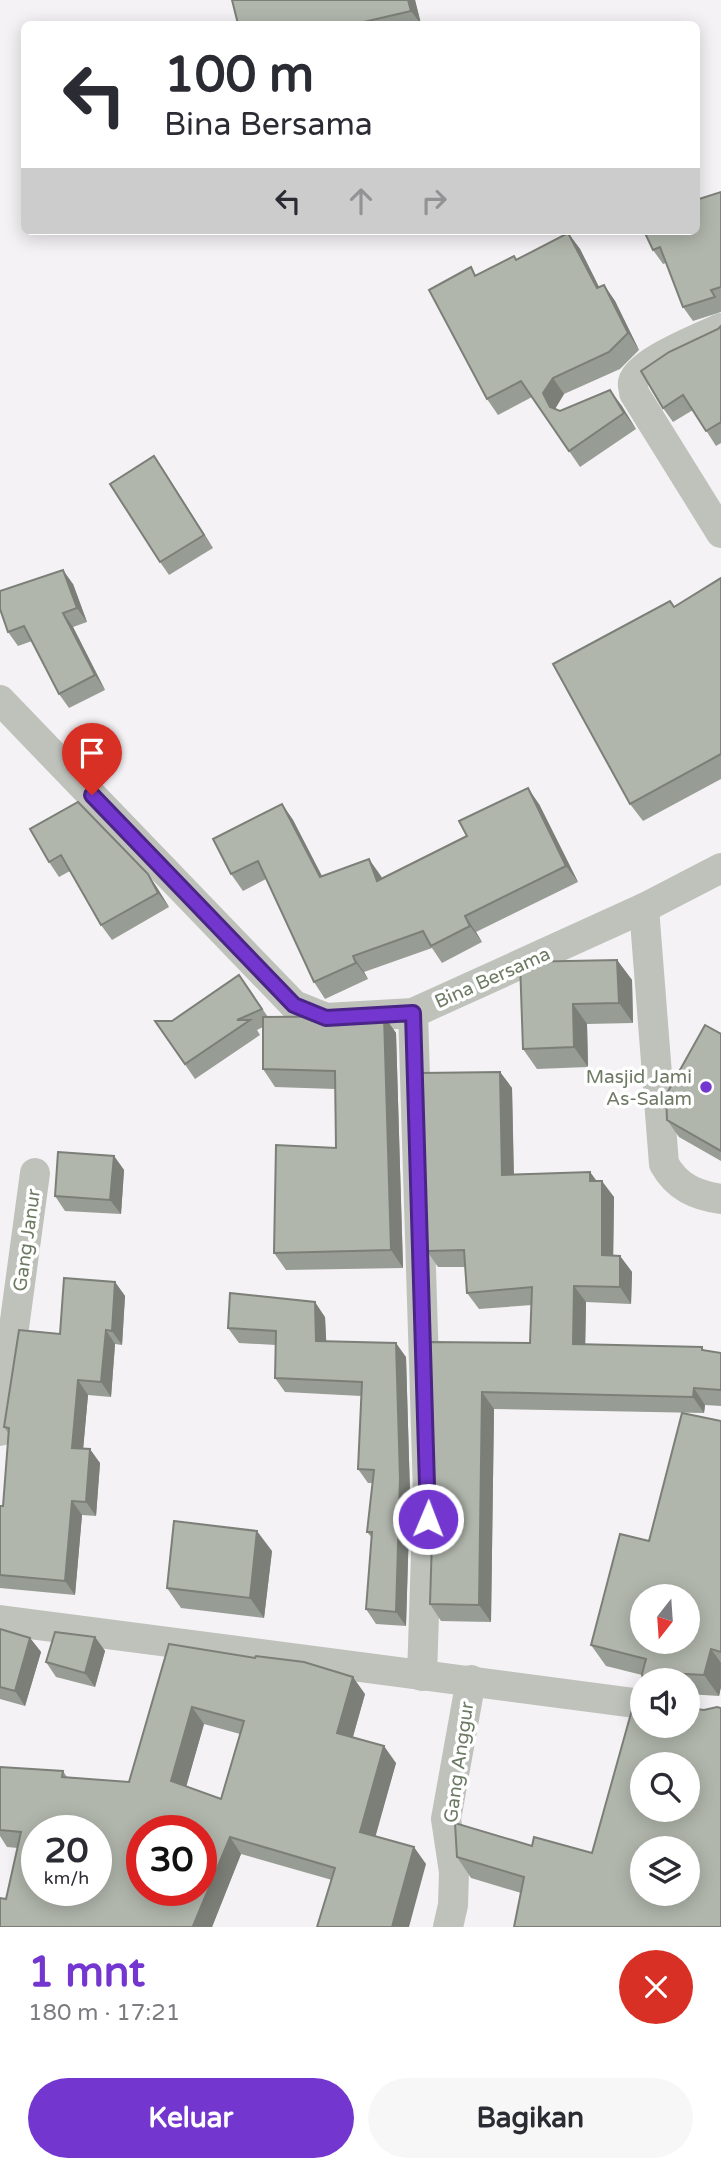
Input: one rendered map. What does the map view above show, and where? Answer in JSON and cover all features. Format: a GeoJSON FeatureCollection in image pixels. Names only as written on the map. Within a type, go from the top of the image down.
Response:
{"type":"FeatureCollection","features":[{"type":"Feature","properties":{"kind":"street"},"geometry":{"type":"LineString","coordinates":[[721,328],[677,348],[621,387],[634,393],[721,533]]}},
{"type":"Feature","properties":{"kind":"street","name":"Bina Bersama"},"geometry":{"type":"LineString","coordinates":[[0,700],[294,1005],[326,1018],[413,1013],[644,908],[721,867]]}},
{"type":"Feature","properties":{"kind":"street"},"geometry":{"type":"LineString","coordinates":[[644,908],[664,1164],[682,1187],[702,1196],[721,1199]]}},
{"type":"Feature","properties":{"kind":"street"},"geometry":{"type":"LineString","coordinates":[[413,1013],[428,1493],[422,1676]]}},
{"type":"Feature","properties":{"kind":"street","name":"Gang Janur"},"geometry":{"type":"LineString","coordinates":[[0,1432],[35,1173]]}},
{"type":"Feature","properties":{"kind":"street"},"geometry":{"type":"LineString","coordinates":[[0,1620],[630,1702]]}},
{"type":"Feature","properties":{"kind":"street","name":"Gang Anggur"},"geometry":{"type":"LineString","coordinates":[[448,1927],[453,1905],[454,1872],[446,1819],[471,1680]]}},
{"type":"Feature","properties":{"kind":"building"},"geometry":{"type":"Polygon","coordinates":[[[232,0],[408,0],[411,11],[368,21],[237,21],[232,0]]]}},
{"type":"Feature","properties":{"kind":"building"},"geometry":{"type":"Polygon","coordinates":[[[721,192],[721,287],[711,290],[715,297],[683,307],[660,247],[653,250],[646,235],[700,235],[700,199],[721,192]]]}},
{"type":"Feature","properties":{"kind":"building"},"geometry":{"type":"Polygon","coordinates":[[[569,235],[597,288],[604,285],[628,333],[609,352],[553,378],[543,393],[550,407],[560,411],[610,390],[624,413],[569,451],[521,381],[487,399],[429,290],[471,267],[475,276],[514,256],[516,260],[569,235]]]}},
{"type":"Feature","properties":{"kind":"building"},"geometry":{"type":"Polygon","coordinates":[[[721,326],[721,422],[706,431],[683,395],[663,408],[641,371],[669,352],[721,326]]]}},
{"type":"Feature","properties":{"kind":"building"},"geometry":{"type":"Polygon","coordinates":[[[154,456],[204,535],[160,562],[110,484],[154,456]]]}},
{"type":"Feature","properties":{"kind":"building"},"geometry":{"type":"Polygon","coordinates":[[[63,570],[77,608],[63,613],[95,675],[59,694],[24,626],[8,632],[0,609],[0,591],[63,570]]]}},
{"type":"Feature","properties":{"kind":"building"},"geometry":{"type":"Polygon","coordinates":[[[721,578],[721,754],[630,804],[553,664],[670,601],[674,607],[721,578]]]}},
{"type":"Feature","properties":{"kind":"building"},"geometry":{"type":"Polygon","coordinates":[[[528,788],[566,866],[465,916],[470,926],[431,946],[423,931],[353,956],[356,963],[314,982],[258,861],[231,874],[213,839],[282,804],[320,877],[369,859],[377,881],[467,836],[459,821],[528,788]]]}},
{"type":"Feature","properties":{"kind":"building"},"geometry":{"type":"Polygon","coordinates":[[[78,802],[148,874],[158,893],[101,925],[61,855],[49,862],[30,829],[78,802]]]}},
{"type":"Feature","properties":{"kind":"building"},"geometry":{"type":"Polygon","coordinates":[[[617,960],[619,1003],[573,1004],[574,1047],[523,1049],[520,962],[617,960]]]}},
{"type":"Feature","properties":{"kind":"building"},"geometry":{"type":"Polygon","coordinates":[[[239,975],[262,1009],[237,1020],[250,1020],[185,1064],[155,1021],[172,1021],[239,975]]]}},
{"type":"Feature","properties":{"kind":"building"},"geometry":{"type":"Polygon","coordinates":[[[384,1016],[391,1250],[274,1253],[276,1145],[336,1148],[335,1071],[263,1069],[263,1017],[384,1016]]]}},
{"type":"Feature","properties":{"kind":"building","name":"Masjid Jami As-Salam"},"geometry":{"type":"Polygon","coordinates":[[[705,1025],[721,1034],[721,1151],[667,1120],[666,1095],[705,1025]]]}},
{"type":"Feature","properties":{"kind":"building"},"geometry":{"type":"Polygon","coordinates":[[[500,1072],[502,1175],[590,1172],[590,1181],[602,1181],[602,1255],[620,1256],[620,1287],[574,1286],[573,1344],[702,1347],[702,1350],[721,1353],[721,1390],[694,1388],[693,1397],[482,1392],[479,1605],[430,1604],[434,1476],[430,1342],[530,1343],[532,1287],[467,1293],[464,1250],[427,1251],[421,1073],[500,1072]]]}},
{"type":"Feature","properties":{"kind":"building"},"geometry":{"type":"Polygon","coordinates":[[[58,1152],[114,1156],[110,1200],[55,1196],[58,1152]]]}},
{"type":"Feature","properties":{"kind":"building"},"geometry":{"type":"Polygon","coordinates":[[[64,1278],[115,1282],[112,1331],[106,1330],[101,1382],[78,1380],[72,1448],[90,1449],[86,1502],[72,1501],[65,1581],[0,1575],[0,1506],[3,1506],[9,1428],[4,1427],[19,1330],[60,1334],[64,1278]]]}},
{"type":"Feature","properties":{"kind":"building"},"geometry":{"type":"Polygon","coordinates":[[[230,1293],[315,1302],[316,1341],[396,1343],[400,1478],[396,1612],[366,1609],[372,1532],[367,1532],[374,1470],[358,1469],[362,1382],[275,1378],[276,1331],[228,1328],[230,1293]]]}},
{"type":"Feature","properties":{"kind":"building"},"geometry":{"type":"Polygon","coordinates":[[[682,1413],[721,1421],[721,1652],[711,1649],[704,1675],[700,1675],[700,1668],[644,1668],[646,1659],[591,1645],[620,1534],[649,1541],[682,1413]]]}},
{"type":"Feature","properties":{"kind":"building"},"geometry":{"type":"Polygon","coordinates":[[[174,1521],[257,1531],[250,1598],[167,1588],[174,1521]]]}},
{"type":"Feature","properties":{"kind":"building"},"geometry":{"type":"Polygon","coordinates":[[[0,1629],[30,1638],[15,1691],[0,1687],[0,1629]]]}},
{"type":"Feature","properties":{"kind":"building"},"geometry":{"type":"Polygon","coordinates":[[[55,1632],[95,1637],[85,1673],[46,1662],[55,1632]]]}},
{"type":"Feature","properties":{"kind":"building"},"geometry":{"type":"Polygon","coordinates":[[[169,1644],[255,1658],[304,1662],[353,1677],[337,1733],[384,1746],[360,1832],[414,1847],[392,1927],[317,1927],[335,1868],[230,1837],[217,1868],[217,1815],[126,1815],[126,1906],[201,1906],[193,1926],[197,1927],[0,1927],[0,1898],[6,1899],[21,1832],[0,1830],[0,1767],[63,1771],[62,1777],[129,1782],[169,1644]],[[192,1707],[171,1781],[221,1799],[244,1721],[192,1707]]]}},
{"type":"Feature","properties":{"kind":"building"},"geometry":{"type":"Polygon","coordinates":[[[721,1708],[721,1927],[514,1927],[524,1877],[457,1857],[455,1823],[532,1846],[534,1837],[592,1853],[630,1717],[630,1738],[700,1738],[700,1710],[721,1708]]]}},
{"type":"Feature","properties":{"kind":"place","name":"Masjid Jami As-Salam"},"geometry":{"type":"Point","coordinates":[706,1087]}},
{"type":"Feature","properties":{"kind":"route"},"geometry":{"type":"LineString","coordinates":[[92,795],[294,1005],[326,1018],[413,1013],[428,1519]]}}]}
